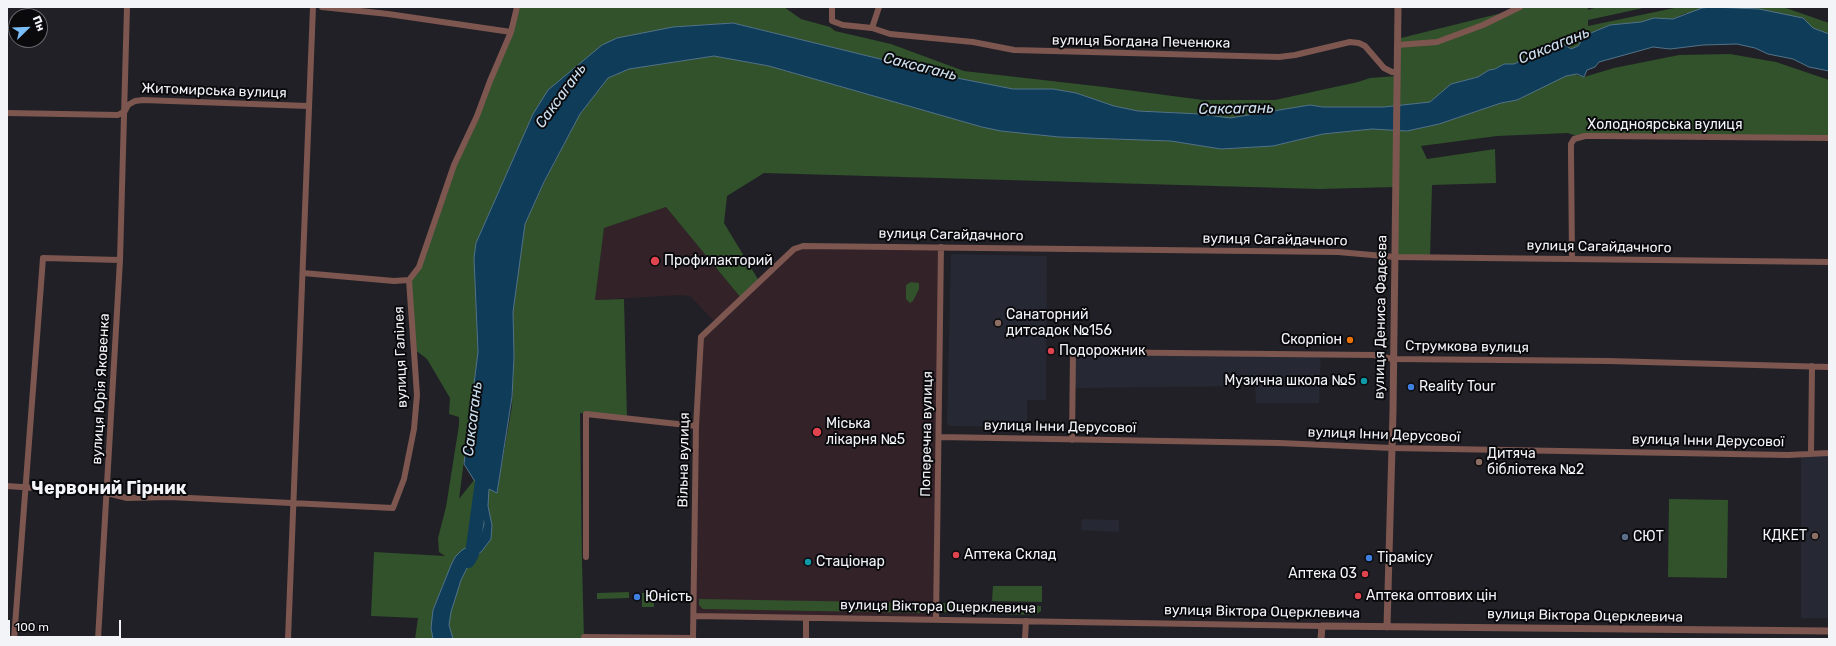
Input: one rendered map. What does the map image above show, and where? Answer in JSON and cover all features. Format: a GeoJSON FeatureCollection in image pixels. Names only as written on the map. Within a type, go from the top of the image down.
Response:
{"type":"FeatureCollection","features":[{"type":"Feature","properties":{"kind":"street","name":"Житомирська вулиця"},"geometry":{"type":"LineString","coordinates":[[120,260],[127,7]]}},
{"type":"Feature","properties":{"kind":"street"},"geometry":{"type":"LineString","coordinates":[[288,639],[313,7]]}},
{"type":"Feature","properties":{"kind":"street"},"geometry":{"type":"LineString","coordinates":[[322,7],[388,14],[511,32]]}},
{"type":"Feature","properties":{"kind":"street"},"geometry":{"type":"LineString","coordinates":[[303,273],[394,281],[409,280],[419,267],[454,165],[477,116],[511,32],[516,7]]}},
{"type":"Feature","properties":{"kind":"street","name":"вулиця Богдана Печенюка"},"geometry":{"type":"LineString","coordinates":[[832,7],[832,21],[843,24],[872,28],[890,34],[973,42],[1014,50],[1279,57],[1295,55],[1350,42],[1359,43],[1364,46],[1384,68],[1398,74]]}},
{"type":"Feature","properties":{"kind":"street"},"geometry":{"type":"LineString","coordinates":[[872,28],[879,7]]}},
{"type":"Feature","properties":{"kind":"street","name":"вулиця Дениса Фадєєва"},"geometry":{"type":"LineString","coordinates":[[1387,627],[1392,448],[1398,7]]}},
{"type":"Feature","properties":{"kind":"street"},"geometry":{"type":"LineString","coordinates":[[1397,45],[1437,42],[1484,25],[1520,7]]}},
{"type":"Feature","properties":{"kind":"street","name":"Житомирська вулиця"},"geometry":{"type":"LineString","coordinates":[[7,113],[118,115],[125,111],[128,105],[135,101],[143,100],[308,106]]}},
{"type":"Feature","properties":{"kind":"street","name":"Холодноярська вулиця"},"geometry":{"type":"LineString","coordinates":[[1572,258],[1570,152],[1571,144],[1574,139],[1598,136],[1829,138]]}},
{"type":"Feature","properties":{"kind":"street","name":"вулиця Сагайдачного"},"geometry":{"type":"LineString","coordinates":[[741,298],[794,249],[803,246],[1338,252],[1395,257],[1829,262]]}},
{"type":"Feature","properties":{"kind":"street","name":"Поперечна вулиця"},"geometry":{"type":"LineString","coordinates":[[936,620],[941,247]]}},
{"type":"Feature","properties":{"kind":"street"},"geometry":{"type":"LineString","coordinates":[[14,639],[43,258],[120,260]]}},
{"type":"Feature","properties":{"kind":"street","name":"вулиця Юрія Яковенка"},"geometry":{"type":"LineString","coordinates":[[98,639],[120,260]]}},
{"type":"Feature","properties":{"kind":"street","name":"вулиця Галілея"},"geometry":{"type":"LineString","coordinates":[[7,486],[107,493],[127,498],[169,497],[393,508],[404,479],[414,429],[417,395],[409,280]]}},
{"type":"Feature","properties":{"kind":"street","name":"Вільна вулиця"},"geometry":{"type":"LineString","coordinates":[[693,638],[696,426],[701,337],[741,298]]}},
{"type":"Feature","properties":{"kind":"street","name":"Струмкова вулиця"},"geometry":{"type":"LineString","coordinates":[[1072,440],[1073,352],[1374,355],[1393,359],[1609,361],[1829,366]]}},
{"type":"Feature","properties":{"kind":"street"},"geometry":{"type":"LineString","coordinates":[[1810,453],[1812,366]]}},
{"type":"Feature","properties":{"kind":"street"},"geometry":{"type":"LineString","coordinates":[[586,557],[586,414],[696,426]]}},
{"type":"Feature","properties":{"kind":"street","name":"вулиця Інни Дерусової"},"geometry":{"type":"LineString","coordinates":[[939,437],[1279,442],[1392,448],[1788,455],[1829,453]]}},
{"type":"Feature","properties":{"kind":"street","name":"вулиця Віктора Оцерклевича"},"geometry":{"type":"LineString","coordinates":[[694,616],[1387,627],[1829,632]]}},
{"type":"Feature","properties":{"kind":"street"},"geometry":{"type":"LineString","coordinates":[[806,618],[806,639]]}},
{"type":"Feature","properties":{"kind":"street"},"geometry":{"type":"LineString","coordinates":[[1025,639],[1026,621]]}},
{"type":"Feature","properties":{"kind":"street"},"geometry":{"type":"LineString","coordinates":[[1321,639],[1322,626]]}},
{"type":"Feature","properties":{"kind":"street"},"geometry":{"type":"LineString","coordinates":[[584,638],[693,638]]}},
{"type":"Feature","properties":{"kind":"shaded area","name":"Міська лікарня №5"},"geometry":{"type":"Polygon","coordinates":[[[666,207],[741,298],[794,249],[941,247],[936,620],[694,616],[699,343],[715,322],[690,296],[680,295],[595,300],[604,228],[666,207]]]}},
{"type":"Feature","properties":{"kind":"shaded area","name":"Санаторний дитсадок №156"},"geometry":{"type":"Polygon","coordinates":[[[951,254],[1047,256],[1046,400],[1027,400],[1027,427],[950,426],[947,424],[951,254]]]}},
{"type":"Feature","properties":{"kind":"shaded area"},"geometry":{"type":"Polygon","coordinates":[[[1073,352],[1321,354],[1319,403],[1256,403],[1255,386],[1074,388],[1073,352]]]}},
{"type":"Feature","properties":{"kind":"shaded area","name":"КДКЕТ"},"geometry":{"type":"Polygon","coordinates":[[[1829,453],[1829,618],[1801,618],[1801,454],[1829,453]]]}},
{"type":"Feature","properties":{"kind":"shaded area"},"geometry":{"type":"Polygon","coordinates":[[[1082,519],[1119,520],[1119,532],[1081,530],[1082,519]]]}},
{"type":"Feature","properties":{"kind":"green space"},"geometry":{"type":"Polygon","coordinates":[[[517,7],[784,7],[801,19],[830,27],[835,31],[891,44],[964,71],[1203,100],[1275,100],[1370,78],[1397,76],[1397,39],[1526,7],[1588,7],[1588,10],[1597,7],[1648,7],[1588,20],[1588,26],[1679,7],[1783,7],[1829,23],[1829,40],[1686,13],[1673,19],[1654,18],[1641,22],[1610,25],[1591,33],[1578,46],[1571,49],[1565,45],[1556,47],[1552,46],[1514,64],[1504,64],[1478,77],[1451,84],[1430,102],[1384,107],[1323,107],[1310,105],[1230,118],[1200,114],[1138,111],[1114,106],[1076,93],[1053,89],[1013,89],[962,79],[733,23],[673,27],[533,114],[476,243],[474,258],[478,352],[459,499],[474,480],[497,492],[512,406],[514,357],[513,312],[525,224],[544,183],[580,114],[608,78],[629,69],[714,56],[769,66],[982,127],[1001,131],[1059,137],[1171,141],[1221,149],[1273,146],[1323,134],[1372,129],[1407,131],[1439,124],[1501,103],[1517,100],[1557,79],[1572,74],[1584,77],[1614,68],[1679,55],[1730,54],[1776,62],[1829,80],[1829,138],[1579,137],[1568,133],[1497,136],[1421,146],[1427,159],[1495,149],[1496,183],[1432,185],[1430,258],[1395,257],[1396,187],[1319,189],[764,173],[727,196],[724,223],[759,281],[741,298],[666,207],[604,228],[595,300],[624,299],[627,419],[580,413],[584,639],[415,639],[418,618],[371,616],[374,552],[445,556],[439,552],[438,538],[446,507],[459,417],[449,414],[450,398],[427,359],[414,349],[409,280],[415,273],[445,190],[501,57],[517,7]]]}},
{"type":"Feature","properties":{"kind":"green space"},"geometry":{"type":"Polygon","coordinates":[[[911,282],[919,283],[919,289],[913,301],[910,303],[906,299],[906,285],[911,282]]]}},
{"type":"Feature","properties":{"kind":"green space"},"geometry":{"type":"Polygon","coordinates":[[[1669,499],[1728,500],[1727,578],[1668,577],[1669,499]]]}},
{"type":"Feature","properties":{"kind":"green space"},"geometry":{"type":"Polygon","coordinates":[[[993,586],[1042,586],[1042,602],[992,601],[993,586]]]}},
{"type":"Feature","properties":{"kind":"green space"},"geometry":{"type":"Polygon","coordinates":[[[629,592],[629,598],[597,599],[597,593],[629,592]]]}},
{"type":"Feature","properties":{"kind":"green space"},"geometry":{"type":"Polygon","coordinates":[[[654,592],[654,607],[642,607],[642,593],[654,592]]]}},
{"type":"Feature","properties":{"kind":"green space"},"geometry":{"type":"Polygon","coordinates":[[[699,599],[932,603],[932,610],[928,613],[703,609],[699,605],[699,599]]]}},
{"type":"Feature","properties":{"kind":"green space"},"geometry":{"type":"Polygon","coordinates":[[[939,603],[981,604],[981,613],[939,612],[939,603]]]}},
{"type":"Feature","properties":{"kind":"green space"},"geometry":{"type":"Polygon","coordinates":[[[987,604],[1041,606],[1041,611],[1035,615],[990,614],[987,611],[987,604]]]}},
{"type":"Feature","properties":{"kind":"water"},"geometry":{"type":"Polygon","coordinates":[[[1702,8],[1759,9],[1803,18],[1813,28],[1829,34],[1829,71],[1809,67],[1793,59],[1768,54],[1755,48],[1737,44],[1703,45],[1670,49],[1653,47],[1599,62],[1595,67],[1587,70],[1584,77],[1577,74],[1566,76],[1517,100],[1501,103],[1439,124],[1407,131],[1372,129],[1323,134],[1273,146],[1221,149],[1171,141],[1059,137],[1001,131],[982,127],[769,66],[714,56],[629,69],[608,78],[580,114],[544,182],[525,224],[513,312],[514,357],[512,397],[497,493],[489,489],[488,506],[492,525],[491,539],[482,551],[471,560],[461,580],[451,612],[449,625],[453,639],[433,639],[431,628],[433,610],[451,565],[455,557],[462,550],[479,541],[484,524],[479,483],[474,480],[464,464],[478,352],[474,258],[476,243],[533,114],[548,90],[602,45],[617,38],[673,27],[733,23],[962,79],[1013,89],[1053,89],[1076,93],[1114,106],[1138,111],[1200,114],[1230,118],[1310,105],[1323,107],[1384,107],[1430,102],[1451,84],[1478,77],[1489,70],[1495,69],[1504,64],[1514,64],[1552,46],[1556,47],[1565,45],[1571,49],[1578,46],[1584,37],[1610,25],[1641,22],[1654,18],[1673,19],[1702,8]]]}},
{"type":"Feature","properties":{"kind":"waterway","name":"Саксагань"},"geometry":{"type":"LineString","coordinates":[[468,561],[472,554],[483,475]]}},
{"type":"Feature","properties":{"kind":"place","name":"Профилакторий"},"geometry":{"type":"Point","coordinates":[655,261]}},
{"type":"Feature","properties":{"kind":"place","name":"Санаторний дитсадок №156"},"geometry":{"type":"Point","coordinates":[998,323]}},
{"type":"Feature","properties":{"kind":"place","name":"Скорпіон"},"geometry":{"type":"Point","coordinates":[1350,340]}},
{"type":"Feature","properties":{"kind":"place","name":"Подорожник"},"geometry":{"type":"Point","coordinates":[1051,351]}},
{"type":"Feature","properties":{"kind":"place","name":"Музична школа №5"},"geometry":{"type":"Point","coordinates":[1364,381]}},
{"type":"Feature","properties":{"kind":"place","name":"Reality Tour"},"geometry":{"type":"Point","coordinates":[1411,387]}},
{"type":"Feature","properties":{"kind":"place","name":"Міська лікарня №5"},"geometry":{"type":"Point","coordinates":[817,432]}},
{"type":"Feature","properties":{"kind":"place","name":"Дитяча бібліотека №2"},"geometry":{"type":"Point","coordinates":[1479,462]}},
{"type":"Feature","properties":{"kind":"place","name":"КДКЕТ"},"geometry":{"type":"Point","coordinates":[1815,536]}},
{"type":"Feature","properties":{"kind":"place","name":"СЮТ"},"geometry":{"type":"Point","coordinates":[1625,537]}},
{"type":"Feature","properties":{"kind":"place","name":"Аптека Склад"},"geometry":{"type":"Point","coordinates":[956,555]}},
{"type":"Feature","properties":{"kind":"place","name":"Тірамісу"},"geometry":{"type":"Point","coordinates":[1369,558]}},
{"type":"Feature","properties":{"kind":"place","name":"Стаціонар"},"geometry":{"type":"Point","coordinates":[808,562]}},
{"type":"Feature","properties":{"kind":"place","name":"Аптека 03"},"geometry":{"type":"Point","coordinates":[1365,574]}},
{"type":"Feature","properties":{"kind":"place","name":"Аптека оптових цін"},"geometry":{"type":"Point","coordinates":[1358,596]}},
{"type":"Feature","properties":{"kind":"place","name":"Юність"},"geometry":{"type":"Point","coordinates":[637,597]}},
{"type":"Feature","properties":{"kind":"district","name":"Червоний Гірник"},"geometry":{"type":"Point","coordinates":[109,489]}}]}
